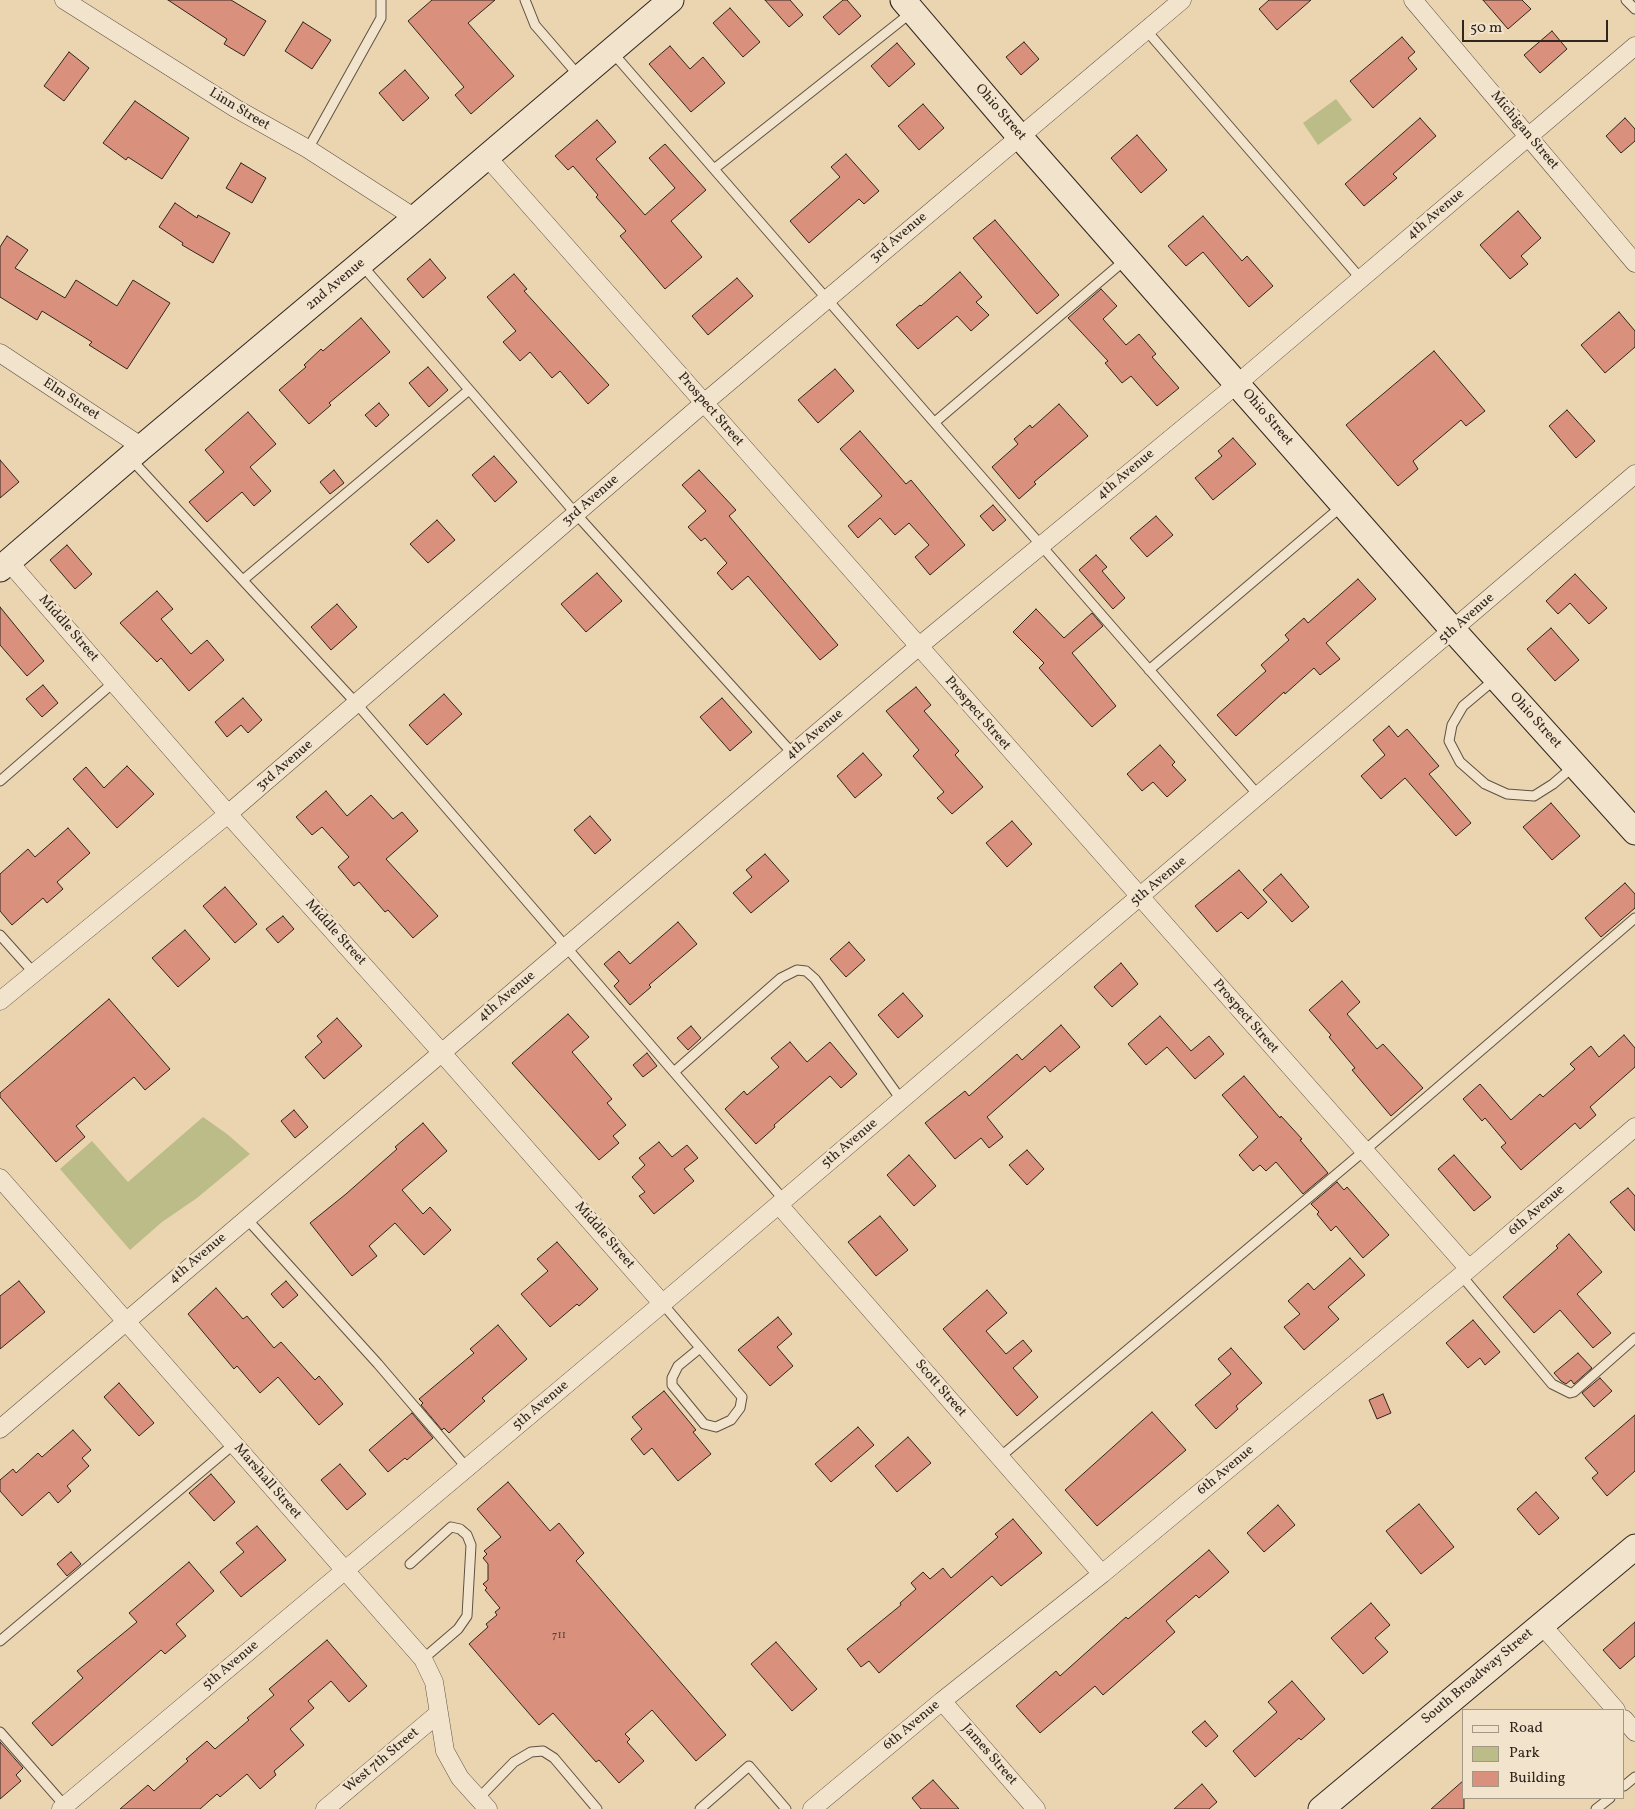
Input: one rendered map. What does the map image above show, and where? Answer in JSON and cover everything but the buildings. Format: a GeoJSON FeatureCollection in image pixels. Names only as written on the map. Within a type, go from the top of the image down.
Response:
{"type":"FeatureCollection","features":[{"type":"Feature","properties":{"kind":"street","name":"Linn Street"},"geometry":{"type":"LineString","coordinates":[[64,0],[235,108],[308,149],[415,218]]}},
{"type":"Feature","properties":{"kind":"street","name":"2nd Avenue"},"geometry":{"type":"LineString","coordinates":[[3,562],[361,264],[671,0]]}},
{"type":"Feature","properties":{"kind":"street","name":"3rd Avenue"},"geometry":{"type":"LineString","coordinates":[[0,1001],[228,814],[704,403],[1182,0]]}},
{"type":"Feature","properties":{"kind":"street","name":"Michigan Street"},"geometry":{"type":"LineString","coordinates":[[1413,0],[1635,263]]}},
{"type":"Feature","properties":{"kind":"street","name":"Ohio Street"},"geometry":{"type":"LineString","coordinates":[[908,6],[1020,137],[1453,630],[1635,832]]}},
{"type":"Feature","properties":{"kind":"street","name":"4th Avenue"},"geometry":{"type":"LineString","coordinates":[[0,1429],[918,647],[1237,384],[1635,46]]}},
{"type":"Feature","properties":{"kind":"street","name":"Prospect Street"},"geometry":{"type":"LineString","coordinates":[[487,157],[1364,1151],[1465,1272]]}},
{"type":"Feature","properties":{"kind":"street","name":"Elm Street"},"geometry":{"type":"LineString","coordinates":[[0,354],[136,452]]}},
{"type":"Feature","properties":{"kind":"street","name":"5th Avenue"},"geometry":{"type":"LineString","coordinates":[[63,1807],[782,1202],[1635,474]]}},
{"type":"Feature","properties":{"kind":"street","name":"Middle Street"},"geometry":{"type":"LineString","coordinates":[[3,562],[114,682],[228,814],[442,1052],[662,1303]]}},
{"type":"Feature","properties":{"kind":"street","name":"6th Avenue"},"geometry":{"type":"LineString","coordinates":[[812,1809],[942,1701],[1102,1574],[1465,1272],[1635,1127]]}},
{"type":"Feature","properties":{"kind":"street","name":"Marshall Street"},"geometry":{"type":"LineString","coordinates":[[0,1178],[423,1659],[434,1682],[445,1751],[460,1778],[483,1804]]}},
{"type":"Feature","properties":{"kind":"street","name":"Scott Street"},"geometry":{"type":"LineString","coordinates":[[782,1202],[1102,1574]]}},
{"type":"Feature","properties":{"kind":"street","name":"South Broadway Street"},"geometry":{"type":"LineString","coordinates":[[1321,1809],[1635,1546]]}},
{"type":"Feature","properties":{"kind":"street"},"geometry":{"type":"LineString","coordinates":[[1541,1624],[1615,1709]]}},
{"type":"Feature","properties":{"kind":"street","name":"James Street"},"geometry":{"type":"LineString","coordinates":[[942,1701],[1036,1809]]}},
{"type":"Feature","properties":{"kind":"street","name":"West 7th Street"},"geometry":{"type":"LineString","coordinates":[[325,1809],[440,1713]]}},
{"type":"Feature","properties":{"kind":"street"},"geometry":{"type":"LineString","coordinates":[[1625,1720],[1635,1732]]}},
{"type":"Feature","properties":{"kind":"lane"},"geometry":{"type":"LineString","coordinates":[[308,149],[381,18],[381,0]]}},
{"type":"Feature","properties":{"kind":"lane"},"geometry":{"type":"LineString","coordinates":[[525,0],[535,25],[580,77]]}},
{"type":"Feature","properties":{"kind":"lane"},"geometry":{"type":"LineString","coordinates":[[1626,0],[1635,9]]}},
{"type":"Feature","properties":{"kind":"lane"},"geometry":{"type":"LineString","coordinates":[[714,168],[908,6]]}},
{"type":"Feature","properties":{"kind":"lane"},"geometry":{"type":"LineString","coordinates":[[1146,30],[1361,279]]}},
{"type":"Feature","properties":{"kind":"lane"},"geometry":{"type":"LineString","coordinates":[[612,51],[1259,796]]}},
{"type":"Feature","properties":{"kind":"lane"},"geometry":{"type":"LineString","coordinates":[[935,422],[1127,258]]}},
{"type":"Feature","properties":{"kind":"lane"},"geometry":{"type":"LineString","coordinates":[[361,264],[576,514],[793,754]]}},
{"type":"Feature","properties":{"kind":"lane"},"geometry":{"type":"LineString","coordinates":[[243,580],[469,390]]}},
{"type":"Feature","properties":{"kind":"lane"},"geometry":{"type":"LineString","coordinates":[[136,452],[243,580],[356,703],[674,1072],[782,1202]]}},
{"type":"Feature","properties":{"kind":"lane"},"geometry":{"type":"LineString","coordinates":[[1149,670],[1343,505]]}},
{"type":"Feature","properties":{"kind":"lane"},"geometry":{"type":"LineString","coordinates":[[1496,678],[1462,706],[1452,725],[1449,741],[1460,762],[1485,784],[1507,794],[1534,796],[1553,784],[1575,765]]}},
{"type":"Feature","properties":{"kind":"lane"},"geometry":{"type":"LineString","coordinates":[[0,781],[114,682]]}},
{"type":"Feature","properties":{"kind":"lane"},"geometry":{"type":"LineString","coordinates":[[1000,1457],[1364,1151],[1635,918]]}},
{"type":"Feature","properties":{"kind":"lane"},"geometry":{"type":"LineString","coordinates":[[0,935],[34,974]]}},
{"type":"Feature","properties":{"kind":"lane"},"geometry":{"type":"LineString","coordinates":[[674,1072],[781,978],[797,970],[806,971],[815,978],[902,1100]]}},
{"type":"Feature","properties":{"kind":"lane"},"geometry":{"type":"LineString","coordinates":[[246,1218],[378,1364],[467,1468]]}},
{"type":"Feature","properties":{"kind":"lane"},"geometry":{"type":"LineString","coordinates":[[1465,1272],[1552,1384],[1570,1393],[1574,1392],[1635,1338]]}},
{"type":"Feature","properties":{"kind":"lane"},"geometry":{"type":"LineString","coordinates":[[662,1303],[742,1397],[740,1408],[731,1420],[716,1427],[704,1424],[672,1385],[672,1378],[678,1366],[700,1348]]}},
{"type":"Feature","properties":{"kind":"lane"},"geometry":{"type":"LineString","coordinates":[[0,1641],[234,1444]]}},
{"type":"Feature","properties":{"kind":"lane"},"geometry":{"type":"LineString","coordinates":[[410,1564],[451,1527],[467,1535],[471,1545],[467,1616],[458,1629],[423,1659]]}},
{"type":"Feature","properties":{"kind":"lane"},"geometry":{"type":"LineString","coordinates":[[0,1732],[63,1807]]}},
{"type":"Feature","properties":{"kind":"lane"},"geometry":{"type":"LineString","coordinates":[[483,1804],[514,1762],[531,1752],[543,1751],[554,1758],[597,1809]]}},
{"type":"Feature","properties":{"kind":"lane"},"geometry":{"type":"LineString","coordinates":[[700,1809],[749,1766],[786,1809]]}},
{"type":"Feature","properties":{"kind":"lane"},"geometry":{"type":"LineString","coordinates":[[1625,1785],[1635,1777]]}},
{"type":"Feature","properties":{"kind":"lane"},"geometry":{"type":"LineString","coordinates":[[1596,1809],[1609,1799]]}},
{"type":"Feature","properties":{"kind":"green space"},"geometry":{"type":"Polygon","coordinates":[[[1336,99],[1352,120],[1318,145],[1303,123],[1336,99]]]}},
{"type":"Feature","properties":{"kind":"green space"},"geometry":{"type":"Polygon","coordinates":[[[203,1117],[250,1154],[197,1198],[162,1222],[130,1250],[60,1169],[92,1141],[128,1182],[203,1117]]]}}]}
